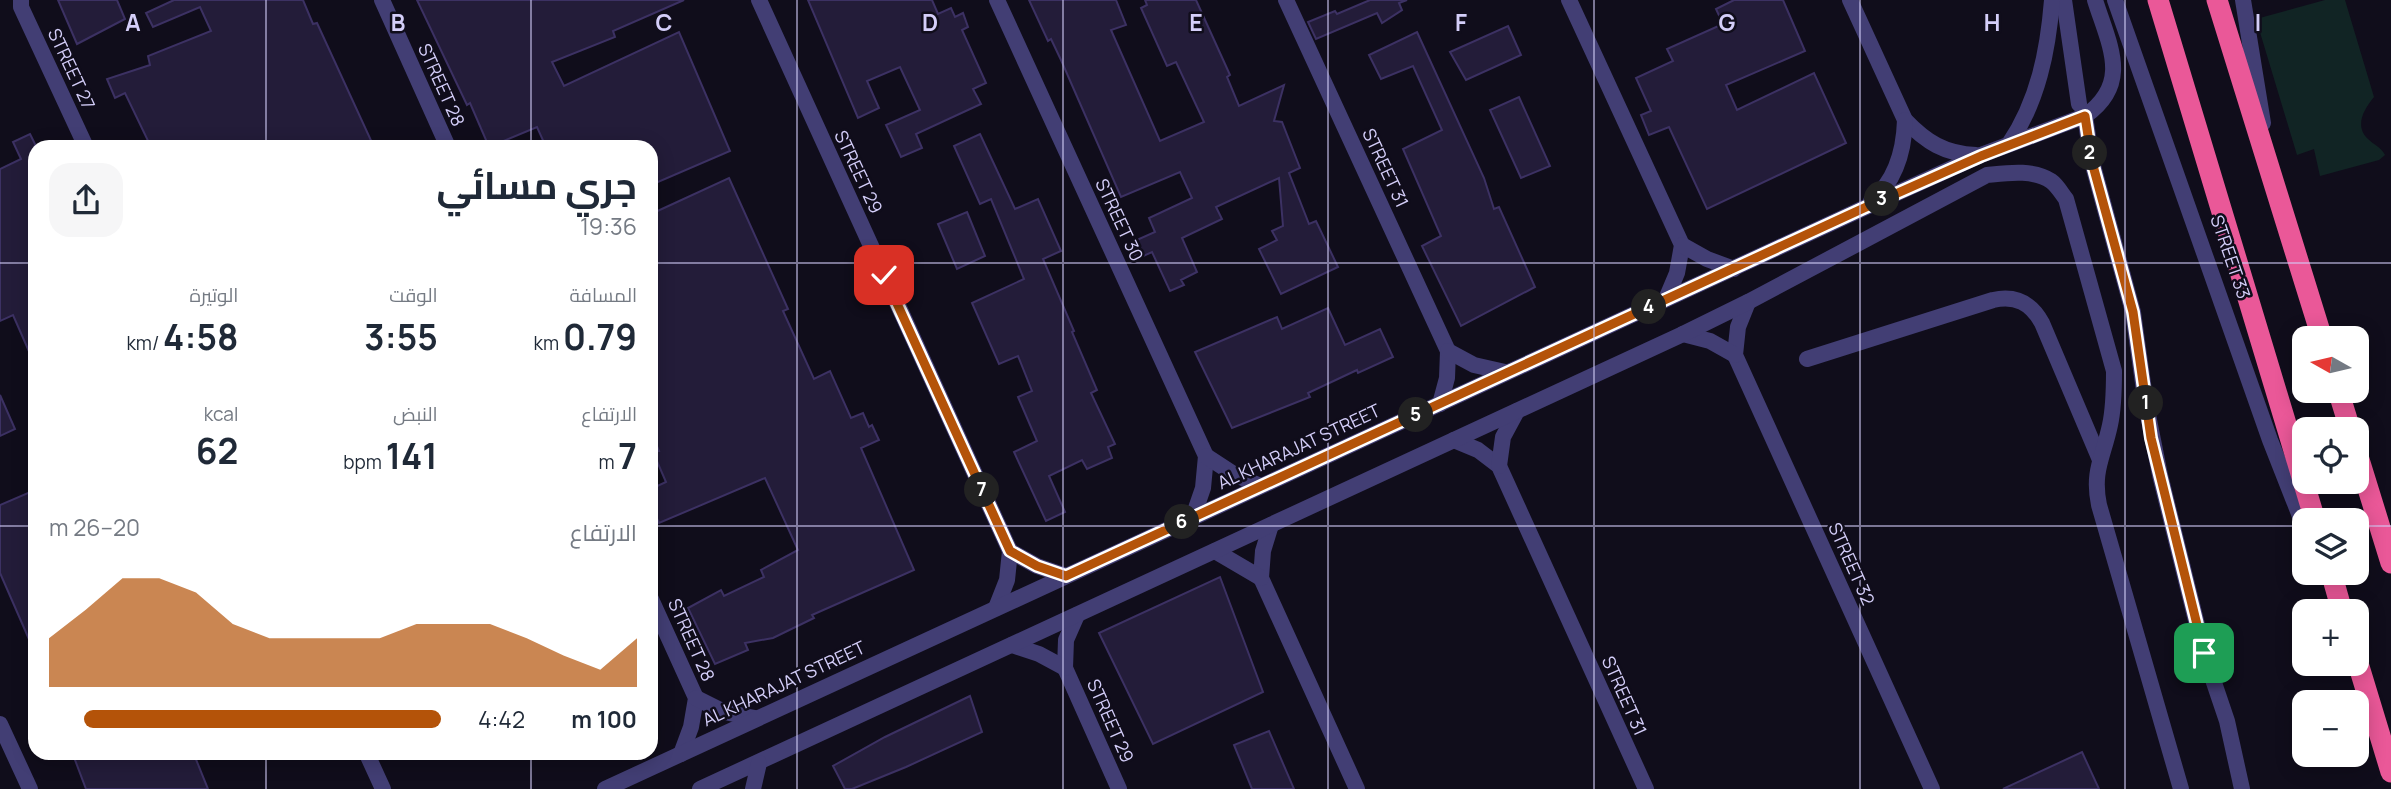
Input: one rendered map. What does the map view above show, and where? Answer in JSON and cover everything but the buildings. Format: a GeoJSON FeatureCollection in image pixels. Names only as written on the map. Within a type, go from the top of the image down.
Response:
{"type":"FeatureCollection","features":[{"type":"Feature","properties":{"kind":"highway","name":"STREET 33"},"geometry":{"type":"LineString","coordinates":[[2158,0],[2311,508]]}},
{"type":"Feature","properties":{"kind":"highway"},"geometry":{"type":"LineString","coordinates":[[2217,0],[2318,326]]}},
{"type":"Feature","properties":{"kind":"highway"},"geometry":{"type":"LineString","coordinates":[[2369,492],[2391,563]]}},
{"type":"Feature","properties":{"kind":"highway"},"geometry":{"type":"LineString","coordinates":[[2362,676],[2391,772]]}},
{"type":"Feature","properties":{"kind":"street","name":"STREET 28"},"geometry":{"type":"LineString","coordinates":[[382,0],[445,140]]}},
{"type":"Feature","properties":{"kind":"street","name":"STREET 29"},"geometry":{"type":"LineString","coordinates":[[759,0],[1010,551]]}},
{"type":"Feature","properties":{"kind":"street","name":"STREET 30"},"geometry":{"type":"LineString","coordinates":[[997,0],[1206,456]]}},
{"type":"Feature","properties":{"kind":"street","name":"STREET 31"},"geometry":{"type":"LineString","coordinates":[[1286,0],[1448,351],[1447,378],[1440,404]]}},
{"type":"Feature","properties":{"kind":"street"},"geometry":{"type":"LineString","coordinates":[[1569,0],[1682,244],[1707,259],[1734,269]]}},
{"type":"Feature","properties":{"kind":"street"},"geometry":{"type":"LineString","coordinates":[[1850,0],[1905,120],[1920,136],[1938,148],[1959,155],[1981,156]]}},
{"type":"Feature","properties":{"kind":"street"},"geometry":{"type":"LineString","coordinates":[[2009,144],[2026,116],[2038,86],[2052,0]]}},
{"type":"Feature","properties":{"kind":"street"},"geometry":{"type":"LineString","coordinates":[[2064,0],[2092,162],[2133,312],[2146,405],[2160,475],[2204,653],[2227,721],[2242,789]]}},
{"type":"Feature","properties":{"kind":"street","name":"AL KHARAJAT STREET"},"geometry":{"type":"LineString","coordinates":[[605,789],[1505,372],[2082,110],[2100,106],[2109,93],[2114,78],[2114,63],[2095,0]]}},
{"type":"Feature","properties":{"kind":"street","name":"STREET 33"},"geometry":{"type":"LineString","coordinates":[[2115,0],[2266,428],[2297,508]]}},
{"type":"Feature","properties":{"kind":"street"},"geometry":{"type":"LineString","coordinates":[[2243,0],[2267,160]]}},
{"type":"Feature","properties":{"kind":"street","name":"STREET 27"},"geometry":{"type":"LineString","coordinates":[[17,2],[83,140]]}},
{"type":"Feature","properties":{"kind":"street"},"geometry":{"type":"LineString","coordinates":[[1864,208],[1877,197],[1896,169],[1902,153],[1905,120]]}},
{"type":"Feature","properties":{"kind":"street"},"geometry":{"type":"LineString","coordinates":[[700,789],[1682,334],[1987,176],[2012,173],[2033,174],[2051,181],[2066,199],[2114,371],[2110,427],[2095,486],[2181,789]]}},
{"type":"Feature","properties":{"kind":"street"},"geometry":{"type":"LineString","coordinates":[[1666,299],[1677,272],[1682,244]]}},
{"type":"Feature","properties":{"kind":"street"},"geometry":{"type":"LineString","coordinates":[[1807,359],[1993,300],[2017,299],[2037,313],[2100,460]]}},
{"type":"Feature","properties":{"kind":"street"},"geometry":{"type":"LineString","coordinates":[[1682,334],[1710,341],[1735,355],[1738,327],[1748,302]]}},
{"type":"Feature","properties":{"kind":"street"},"geometry":{"type":"LineString","coordinates":[[1448,351],[1474,365],[1505,372]]}},
{"type":"Feature","properties":{"kind":"street","name":"STREET 32"},"geometry":{"type":"LineString","coordinates":[[1735,355],[1932,789]]}},
{"type":"Feature","properties":{"kind":"street"},"geometry":{"type":"LineString","coordinates":[[1454,440],[1478,450],[1499,466],[1503,437],[1517,411]]}},
{"type":"Feature","properties":{"kind":"street"},"geometry":{"type":"LineString","coordinates":[[1193,517],[1203,488],[1206,456],[1232,473],[1260,486]]}},
{"type":"Feature","properties":{"kind":"street","name":"STREET 31"},"geometry":{"type":"LineString","coordinates":[[1499,466],[1646,789]]}},
{"type":"Feature","properties":{"kind":"street"},"geometry":{"type":"LineString","coordinates":[[1271,525],[1263,551],[1261,578],[1357,789]]}},
{"type":"Feature","properties":{"kind":"street"},"geometry":{"type":"LineString","coordinates":[[996,608],[1007,580],[1010,551],[1037,566],[1066,576]]}},
{"type":"Feature","properties":{"kind":"street"},"geometry":{"type":"LineString","coordinates":[[1216,551],[1261,578]]}},
{"type":"Feature","properties":{"kind":"street","name":"STREET 28"},"geometry":{"type":"LineString","coordinates":[[658,614],[696,698],[691,727],[681,754]]}},
{"type":"Feature","properties":{"kind":"street","name":"STREET 29"},"geometry":{"type":"LineString","coordinates":[[1077,615],[1066,640],[1065,668],[1119,789]]}},
{"type":"Feature","properties":{"kind":"street","name":"STREET 29"},"geometry":{"type":"LineString","coordinates":[[1012,645],[1039,654],[1065,668]]}},
{"type":"Feature","properties":{"kind":"street","name":"STREET 28"},"geometry":{"type":"LineString","coordinates":[[696,698],[724,712],[756,718]]}},
{"type":"Feature","properties":{"kind":"street"},"geometry":{"type":"LineString","coordinates":[[0,724],[30,789]]}},
{"type":"Feature","properties":{"kind":"street"},"geometry":{"type":"LineString","coordinates":[[370,760],[383,789]]}},
{"type":"Feature","properties":{"kind":"street"},"geometry":{"type":"LineString","coordinates":[[753,789],[759,762]]}},
{"type":"Feature","properties":{"kind":"green space"},"geometry":{"type":"Polygon","coordinates":[[[2325,0],[2345,0],[2374,97],[2364,112],[2362,129],[2368,139],[2385,155],[2379,160],[2320,176],[2314,149],[2297,155],[2256,19],[2325,0]]]}},
{"type":"Feature","properties":{"kind":"route"},"geometry":{"type":"LineString","coordinates":[[884,275],[1010,551],[1037,566],[1066,576],[1864,208],[2009,144],[2085,116],[2092,162],[2133,312],[2151,438],[2204,653]]}}]}
